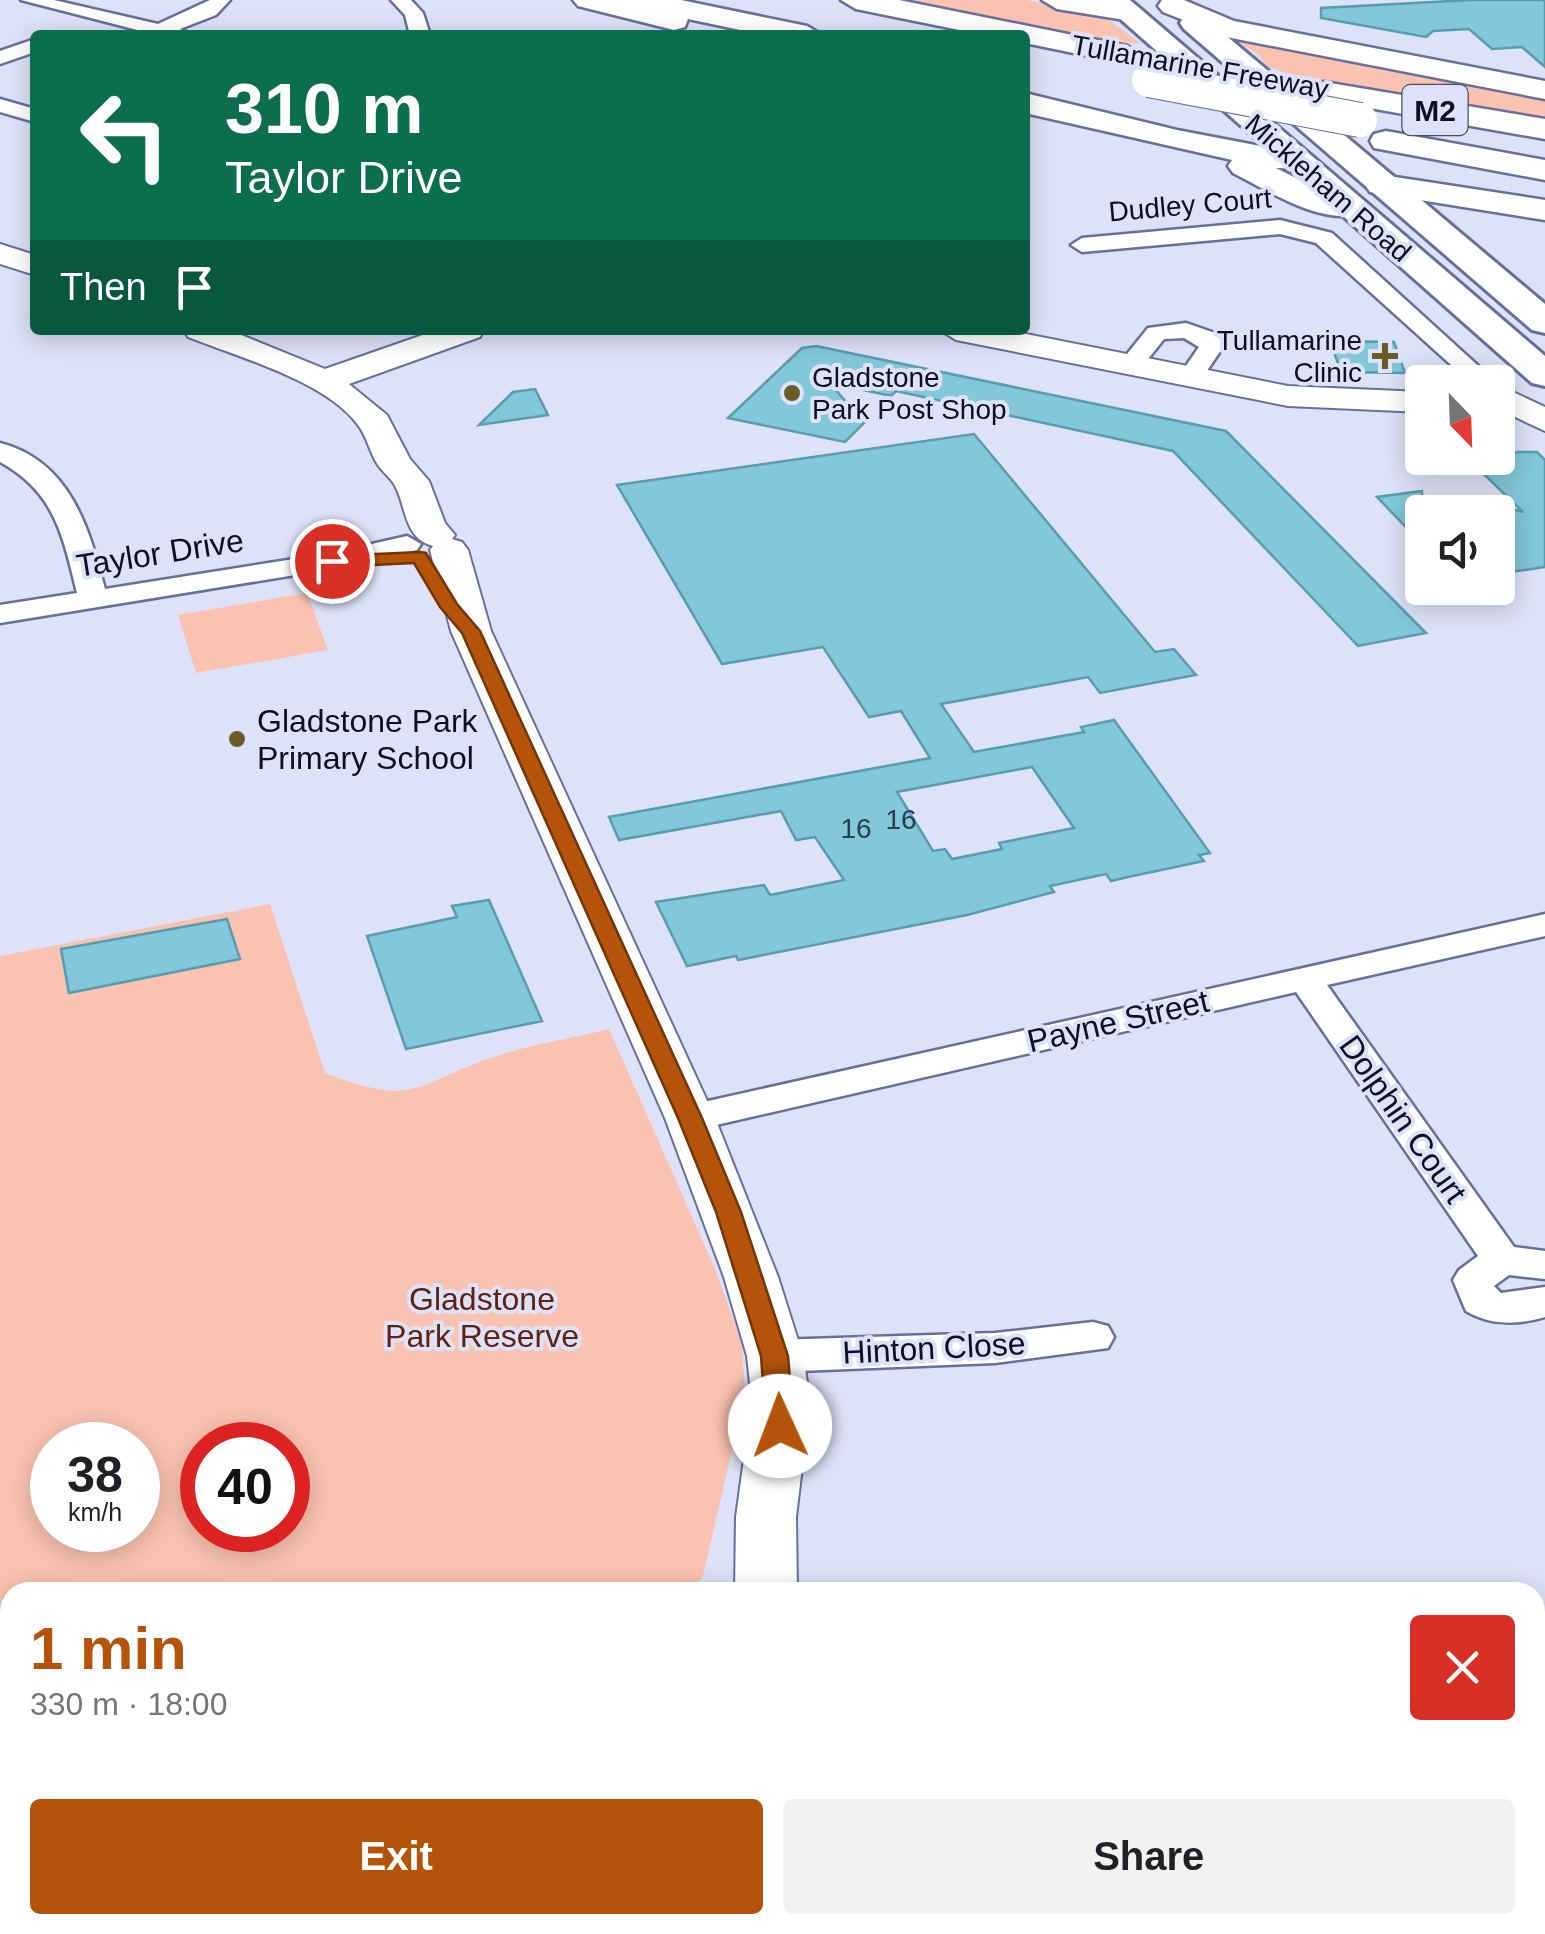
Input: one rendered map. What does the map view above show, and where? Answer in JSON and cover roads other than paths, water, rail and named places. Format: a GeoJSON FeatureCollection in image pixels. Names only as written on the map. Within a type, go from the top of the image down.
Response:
{"type":"FeatureCollection","features":[{"type":"Feature","properties":{"kind":"highway"},"geometry":{"type":"LineString","coordinates":[[588,0],[722,18],[825,18]]}},
{"type":"Feature","properties":{"kind":"highway"},"geometry":{"type":"LineString","coordinates":[[638,0],[722,18]]}},
{"type":"Feature","properties":{"kind":"highway","name":"Tullamarine Freeway"},"geometry":{"type":"LineString","coordinates":[[783,0],[825,18],[903,30]]}},
{"type":"Feature","properties":{"kind":"highway"},"geometry":{"type":"LineString","coordinates":[[1057,0],[1119,5]]}},
{"type":"Feature","properties":{"kind":"highway"},"geometry":{"type":"LineString","coordinates":[[1169,3],[1210,24],[1545,90]]}},
{"type":"Feature","properties":{"kind":"highway","name":"Tullamarine Freeway"},"geometry":{"type":"LineString","coordinates":[[825,18],[923,30]]}},
{"type":"Feature","properties":{"kind":"highway"},"geometry":{"type":"LineString","coordinates":[[1202,30],[1274,37]]}},
{"type":"Feature","properties":{"kind":"highway","name":"Tullamarine Freeway"},"geometry":{"type":"LineString","coordinates":[[1030,43],[1127,55],[1545,129]]}},
{"type":"Feature","properties":{"kind":"highway","name":"Tullamarine Freeway"},"geometry":{"type":"LineString","coordinates":[[1030,55],[1134,86],[1373,130],[1545,154]]}},
{"type":"Feature","properties":{"kind":"highway"},"geometry":{"type":"LineString","coordinates":[[1030,76],[1082,85]]}},
{"type":"Feature","properties":{"kind":"highway"},"geometry":{"type":"LineString","coordinates":[[1134,86],[1177,102],[1373,130],[1545,170]]}},
{"type":"Feature","properties":{"kind":"highway"},"geometry":{"type":"LineString","coordinates":[[1030,104],[1178,140],[1296,162]]}},
{"type":"Feature","properties":{"kind":"highway"},"geometry":{"type":"LineString","coordinates":[[1178,140],[1239,163],[1308,197],[1348,206]]}},
{"type":"Feature","properties":{"kind":"highway"},"geometry":{"type":"LineString","coordinates":[[1382,185],[1545,212]]}},
{"type":"Feature","properties":{"kind":"highway"},"geometry":{"type":"LineString","coordinates":[[1438,232],[1481,216],[1545,212]]}},
{"type":"Feature","properties":{"kind":"main road","name":"Mickleham Road"},"geometry":{"type":"LineString","coordinates":[[1169,3],[1545,322]]}},
{"type":"Feature","properties":{"kind":"main road"},"geometry":{"type":"LineString","coordinates":[[1119,5],[1202,30],[1186,64]]}},
{"type":"Feature","properties":{"kind":"main road","name":"Mickleham Road"},"geometry":{"type":"LineString","coordinates":[[1119,5],[1545,375]]}},
{"type":"Feature","properties":{"kind":"main road"},"geometry":{"type":"LineString","coordinates":[[1296,162],[1324,137]]}},
{"type":"Feature","properties":{"kind":"main road"},"geometry":{"type":"LineString","coordinates":[[1296,162],[1382,185]]}},
{"type":"Feature","properties":{"kind":"street"},"geometry":{"type":"LineString","coordinates":[[30,0],[164,30]]}},
{"type":"Feature","properties":{"kind":"street"},"geometry":{"type":"LineString","coordinates":[[176,30],[222,0]]}},
{"type":"Feature","properties":{"kind":"street"},"geometry":{"type":"LineString","coordinates":[[400,0],[414,13],[419,30]]}},
{"type":"Feature","properties":{"kind":"street"},"geometry":{"type":"LineString","coordinates":[[76,30],[113,17]]}},
{"type":"Feature","properties":{"kind":"street"},"geometry":{"type":"LineString","coordinates":[[0,58],[30,47]]}},
{"type":"Feature","properties":{"kind":"street"},"geometry":{"type":"LineString","coordinates":[[0,105],[30,114]]}},
{"type":"Feature","properties":{"kind":"street","name":"Dudley Court"},"geometry":{"type":"LineString","coordinates":[[1082,246],[1267,227],[1304,230]]}},
{"type":"Feature","properties":{"kind":"street","name":"Mickleham Road"},"geometry":{"type":"LineString","coordinates":[[1304,230],[1324,238],[1465,365]]}},
{"type":"Feature","properties":{"kind":"street"},"geometry":{"type":"LineString","coordinates":[[0,252],[30,264]]}},
{"type":"Feature","properties":{"kind":"street"},"geometry":{"type":"LineString","coordinates":[[212,335],[325,381],[375,422],[394,463],[393,485],[450,607],[471,631],[690,1118],[728,1212],[774,1356],[781,1401],[766,1518],[766,1582]]}},
{"type":"Feature","properties":{"kind":"street"},"geometry":{"type":"LineString","coordinates":[[325,381],[454,335]]}},
{"type":"Feature","properties":{"kind":"street"},"geometry":{"type":"LineString","coordinates":[[982,335],[1313,399],[1405,402]]}},
{"type":"Feature","properties":{"kind":"street"},"geometry":{"type":"LineString","coordinates":[[1515,392],[1545,388]]}},
{"type":"Feature","properties":{"kind":"street"},"geometry":{"type":"LineString","coordinates":[[1515,404],[1545,420]]}},
{"type":"Feature","properties":{"kind":"street"},"geometry":{"type":"LineString","coordinates":[[0,451],[29,464],[66,501],[93,599]]}},
{"type":"Feature","properties":{"kind":"street","name":"Taylor Drive"},"geometry":{"type":"LineString","coordinates":[[0,614],[422,547]]}},
{"type":"Feature","properties":{"kind":"street","name":"Payne Street"},"geometry":{"type":"LineString","coordinates":[[690,1118],[1545,925]]}},
{"type":"Feature","properties":{"kind":"street","name":"Dolphin Court"},"geometry":{"type":"LineString","coordinates":[[1304,978],[1502,1260]]}},
{"type":"Feature","properties":{"kind":"street"},"geometry":{"type":"LineString","coordinates":[[1545,1266],[1502,1260],[1473,1280],[1473,1292],[1480,1302],[1498,1309],[1545,1302]]}},
{"type":"Feature","properties":{"kind":"street","name":"Hinton Close"},"geometry":{"type":"LineString","coordinates":[[774,1356],[995,1348],[1093,1337]]}},
{"type":"Feature","properties":{"kind":"street"},"geometry":{"type":"LineString","coordinates":[[740,1582],[766,1518]]}},
{"type":"Feature","properties":{"kind":"place","name":"Tullamarine Clinic"},"geometry":{"type":"Point","coordinates":[1385,356]}},
{"type":"Feature","properties":{"kind":"place","name":"Gladstone Park Post Shop"},"geometry":{"type":"Point","coordinates":[792,393]}},
{"type":"Feature","properties":{"kind":"place","name":"Gladstone Park Primary School"},"geometry":{"type":"Point","coordinates":[237,739]}},
{"type":"Feature","properties":{"kind":"park label","name":"Gladstone Park Reserve"},"geometry":{"type":"Point","coordinates":[482,1318]}}]}
